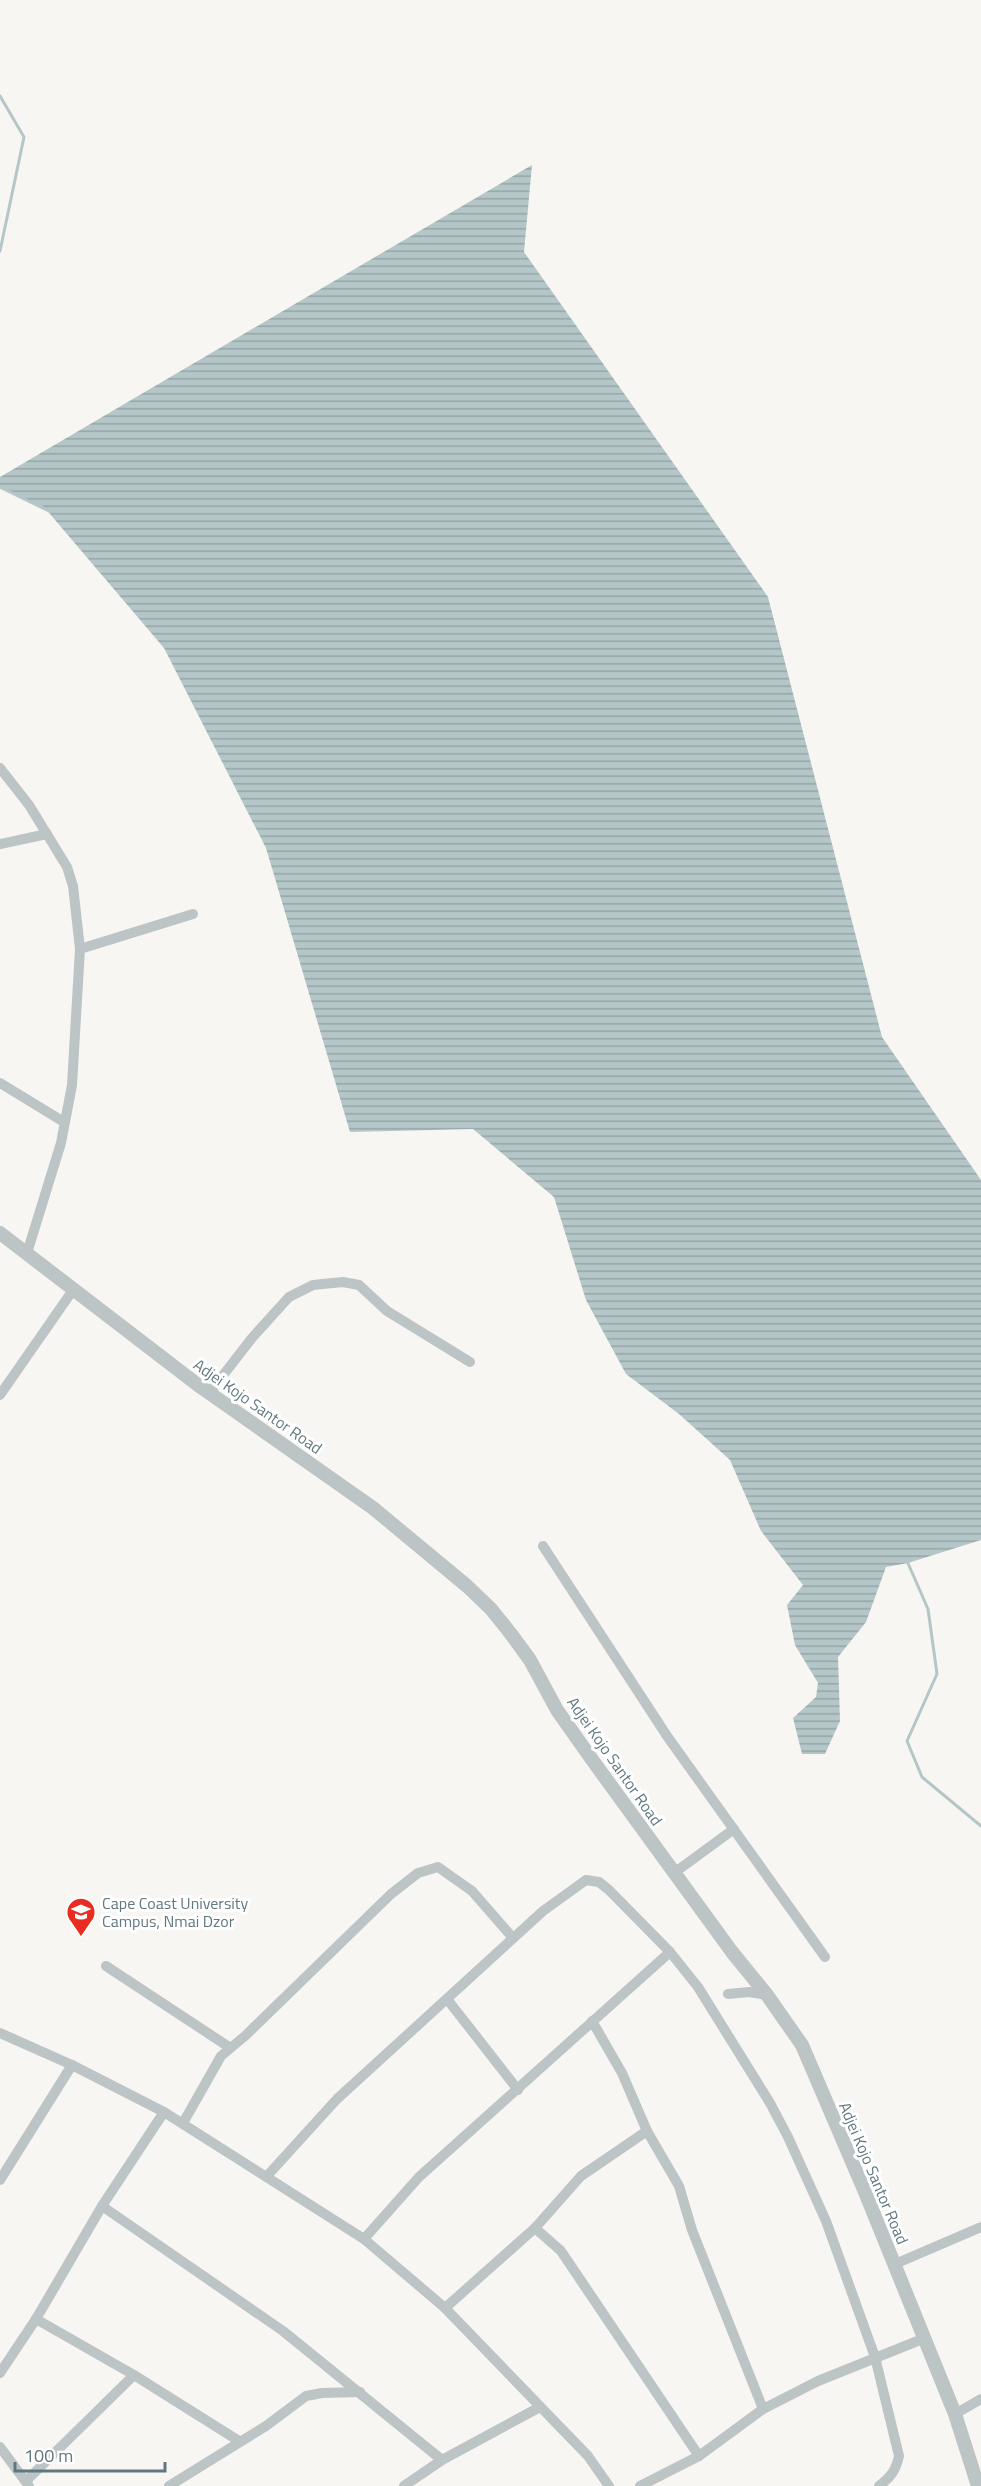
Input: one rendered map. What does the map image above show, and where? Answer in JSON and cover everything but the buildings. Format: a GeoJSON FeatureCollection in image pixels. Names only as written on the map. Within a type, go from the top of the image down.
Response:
{"type":"FeatureCollection","features":[{"type":"Feature","properties":{"kind":"street"},"geometry":{"type":"LineString","coordinates":[[0,768],[29,805],[67,867],[73,886],[80,949],[72,1085],[51,1178],[27,1253]]}},
{"type":"Feature","properties":{"kind":"street"},"geometry":{"type":"LineString","coordinates":[[0,844],[47,834]]}},
{"type":"Feature","properties":{"kind":"street"},"geometry":{"type":"LineString","coordinates":[[80,949],[194,914]]}},
{"type":"Feature","properties":{"kind":"street"},"geometry":{"type":"LineString","coordinates":[[0,1083],[64,1122]]}},
{"type":"Feature","properties":{"kind":"street","name":"Adjei Kojo Santor Road"},"geometry":{"type":"LineString","coordinates":[[2,1236],[210,1392],[373,1508],[429,1552],[491,1609],[530,1660],[557,1710],[802,2045],[925,2338],[955,2414],[978,2486]]}},
{"type":"Feature","properties":{"kind":"street"},"geometry":{"type":"LineString","coordinates":[[210,1392],[252,1338],[289,1296],[313,1285],[343,1282],[359,1285],[387,1311],[470,1362]]}},
{"type":"Feature","properties":{"kind":"street"},"geometry":{"type":"LineString","coordinates":[[0,1395],[4,1379],[73,1290]]}},
{"type":"Feature","properties":{"kind":"street"},"geometry":{"type":"LineString","coordinates":[[543,1546],[667,1736],[825,1957]]}},
{"type":"Feature","properties":{"kind":"street"},"geometry":{"type":"LineString","coordinates":[[674,1873],[734,1829]]}},
{"type":"Feature","properties":{"kind":"street"},"geometry":{"type":"LineString","coordinates":[[183,2123],[228,2047],[245,2036],[391,1894],[418,1873],[438,1867],[472,1891],[513,1938]]}},
{"type":"Feature","properties":{"kind":"street"},"geometry":{"type":"LineString","coordinates":[[267,2176],[337,2099],[543,1911],[586,1880],[598,1882],[609,1890],[670,1952],[708,2003],[770,2103],[788,2137],[826,2221],[875,2357],[899,2456],[897,2468],[879,2486]]}},
{"type":"Feature","properties":{"kind":"street"},"geometry":{"type":"LineString","coordinates":[[364,2239],[419,2177],[670,1952]]}},
{"type":"Feature","properties":{"kind":"street"},"geometry":{"type":"LineString","coordinates":[[106,1966],[228,2047]]}},
{"type":"Feature","properties":{"kind":"street"},"geometry":{"type":"LineString","coordinates":[[728,1994],[749,1992],[767,1995]]}},
{"type":"Feature","properties":{"kind":"street"},"geometry":{"type":"LineString","coordinates":[[447,1999],[518,2090]]}},
{"type":"Feature","properties":{"kind":"street"},"geometry":{"type":"LineString","coordinates":[[592,2021],[622,2073],[647,2131],[679,2186],[692,2230],[763,2409]]}},
{"type":"Feature","properties":{"kind":"street"},"geometry":{"type":"LineString","coordinates":[[0,2032],[72,2065],[164,2112],[364,2239],[445,2308],[588,2456],[609,2486]]}},
{"type":"Feature","properties":{"kind":"street"},"geometry":{"type":"LineString","coordinates":[[0,2180],[72,2065]]}},
{"type":"Feature","properties":{"kind":"street"},"geometry":{"type":"LineString","coordinates":[[0,2373],[36,2319],[102,2206],[164,2112]]}},
{"type":"Feature","properties":{"kind":"street"},"geometry":{"type":"LineString","coordinates":[[445,2308],[535,2228],[581,2176],[647,2131]]}},
{"type":"Feature","properties":{"kind":"street"},"geometry":{"type":"LineString","coordinates":[[102,2206],[283,2331],[442,2460]]}},
{"type":"Feature","properties":{"kind":"street"},"geometry":{"type":"LineString","coordinates":[[895,2264],[981,2227]]}},
{"type":"Feature","properties":{"kind":"street"},"geometry":{"type":"LineString","coordinates":[[535,2228],[561,2251],[699,2456]]}},
{"type":"Feature","properties":{"kind":"street"},"geometry":{"type":"LineString","coordinates":[[36,2319],[134,2375],[239,2441]]}},
{"type":"Feature","properties":{"kind":"street"},"geometry":{"type":"LineString","coordinates":[[640,2486],[699,2456],[763,2409],[818,2381],[925,2338]]}},
{"type":"Feature","properties":{"kind":"street"},"geometry":{"type":"LineString","coordinates":[[0,2447],[27,2484],[134,2375]]}},
{"type":"Feature","properties":{"kind":"street"},"geometry":{"type":"LineString","coordinates":[[170,2486],[266,2426],[306,2396],[322,2393],[360,2392]]}},
{"type":"Feature","properties":{"kind":"street"},"geometry":{"type":"LineString","coordinates":[[955,2414],[981,2399]]}},
{"type":"Feature","properties":{"kind":"street"},"geometry":{"type":"LineString","coordinates":[[404,2486],[442,2460],[540,2407]]}},
{"type":"Feature","properties":{"kind":"shaded area"},"geometry":{"type":"Polygon","coordinates":[[[532,165],[524,252],[768,597],[882,1037],[981,1180],[981,1540],[908,1563],[886,1567],[866,1622],[838,1657],[840,1721],[825,1754],[802,1754],[793,1718],[816,1697],[818,1683],[795,1645],[787,1605],[803,1585],[761,1531],[730,1460],[679,1414],[626,1374],[586,1300],[554,1197],[473,1129],[350,1132],[266,848],[164,648],[44,507],[0,487],[0,477],[532,165]]]}},
{"type":"Feature","properties":{"kind":"waterway"},"geometry":{"type":"LineString","coordinates":[[0,96],[24,137],[0,251]]}},
{"type":"Feature","properties":{"kind":"waterway"},"geometry":{"type":"LineString","coordinates":[[0,487],[51,512]]}},
{"type":"Feature","properties":{"kind":"waterway"},"geometry":{"type":"LineString","coordinates":[[907,1561],[928,1609],[937,1674],[907,1741],[922,1777],[981,1826]]}},
{"type":"Feature","properties":{"kind":"place","name":"Cape Coast University Campus, Nmai Dzor"},"geometry":{"type":"Point","coordinates":[81,1938]}}]}
